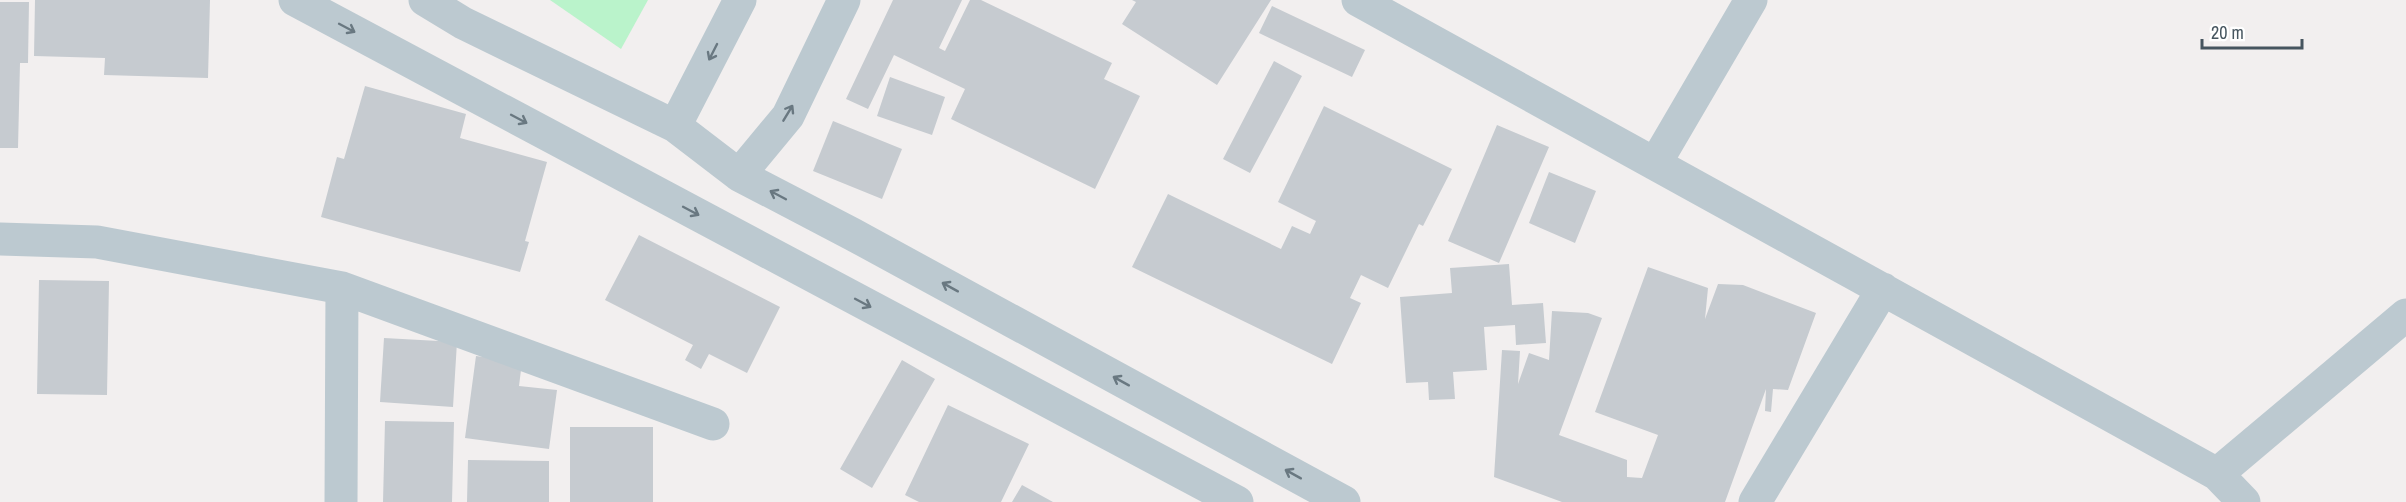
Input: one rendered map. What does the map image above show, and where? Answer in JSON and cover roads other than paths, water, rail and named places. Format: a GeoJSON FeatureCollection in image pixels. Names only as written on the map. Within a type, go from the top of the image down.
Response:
{"type":"FeatureCollection","features":[{"type":"Feature","properties":{"kind":"street"},"geometry":{"type":"LineString","coordinates":[[295,0],[1237,502]]}},
{"type":"Feature","properties":{"kind":"street"},"geometry":{"type":"LineString","coordinates":[[425,0],[463,23],[675,126],[739,175],[852,234],[1344,502]]}},
{"type":"Feature","properties":{"kind":"street"},"geometry":{"type":"LineString","coordinates":[[675,126],[740,0]]}},
{"type":"Feature","properties":{"kind":"street"},"geometry":{"type":"LineString","coordinates":[[739,175],[788,116],[844,0]]}},
{"type":"Feature","properties":{"kind":"street"},"geometry":{"type":"LineString","coordinates":[[1358,0],[2217,474],[2244,502]]}},
{"type":"Feature","properties":{"kind":"street"},"geometry":{"type":"LineString","coordinates":[[1655,164],[1751,0]]}},
{"type":"Feature","properties":{"kind":"street"},"geometry":{"type":"LineString","coordinates":[[0,239],[97,242],[342,288],[712,424]]}},
{"type":"Feature","properties":{"kind":"street"},"geometry":{"type":"LineString","coordinates":[[341,502],[342,288]]}},
{"type":"Feature","properties":{"kind":"street"},"geometry":{"type":"LineString","coordinates":[[1755,502],[1883,290]]}},
{"type":"Feature","properties":{"kind":"street"},"geometry":{"type":"LineString","coordinates":[[2217,474],[2406,315]]}}]}
